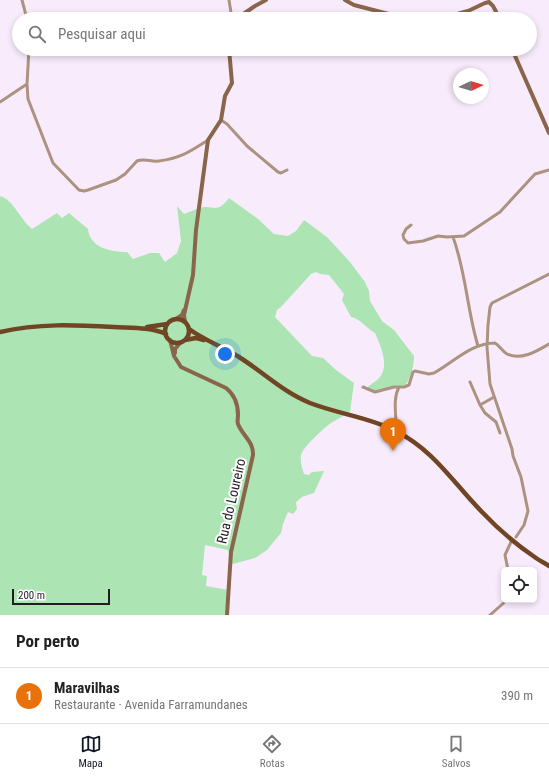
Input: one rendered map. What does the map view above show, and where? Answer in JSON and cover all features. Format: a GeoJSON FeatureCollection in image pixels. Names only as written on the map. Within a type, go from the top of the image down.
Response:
{"type":"FeatureCollection","features":[{"type":"Feature","properties":{"kind":"main road"},"geometry":{"type":"LineString","coordinates":[[131,328],[154,327],[167,324],[176,319],[185,322],[188,329],[188,335],[185,340]]}},
{"type":"Feature","properties":{"kind":"main road"},"geometry":{"type":"LineString","coordinates":[[167,324],[165,331],[166,334],[170,340],[176,343],[196,338],[212,342]]}},
{"type":"Feature","properties":{"kind":"main road"},"geometry":{"type":"LineString","coordinates":[[0,332],[16,328],[46,325],[131,328],[155,330],[166,334]]}},
{"type":"Feature","properties":{"kind":"main road"},"geometry":{"type":"LineString","coordinates":[[188,329],[240,357],[279,386],[301,399],[374,422],[396,431],[420,447],[445,469],[482,512],[509,537],[549,566]]}},
{"type":"Feature","properties":{"kind":"main road"},"geometry":{"type":"LineString","coordinates":[[541,561],[549,561]]}},
{"type":"Feature","properties":{"kind":"street"},"geometry":{"type":"LineString","coordinates":[[22,0],[25,12]]}},
{"type":"Feature","properties":{"kind":"street"},"geometry":{"type":"LineString","coordinates":[[229,0],[231,12]]}},
{"type":"Feature","properties":{"kind":"street"},"geometry":{"type":"LineString","coordinates":[[246,12],[266,0]]}},
{"type":"Feature","properties":{"kind":"street"},"geometry":{"type":"LineString","coordinates":[[345,0],[354,5],[381,12]]}},
{"type":"Feature","properties":{"kind":"street"},"geometry":{"type":"LineString","coordinates":[[464,12],[489,2],[496,12]]}},
{"type":"Feature","properties":{"kind":"street"},"geometry":{"type":"LineString","coordinates":[[29,56],[27,84],[28,99],[53,163],[82,191],[120,178],[137,161],[155,161],[180,157],[208,140]]}},
{"type":"Feature","properties":{"kind":"street"},"geometry":{"type":"LineString","coordinates":[[185,322],[184,315],[193,275],[196,230],[208,140],[221,120],[225,96],[232,83],[230,56]]}},
{"type":"Feature","properties":{"kind":"street"},"geometry":{"type":"LineString","coordinates":[[515,56],[549,133]]}},
{"type":"Feature","properties":{"kind":"street"},"geometry":{"type":"LineString","coordinates":[[0,102],[27,84]]}},
{"type":"Feature","properties":{"kind":"street"},"geometry":{"type":"LineString","coordinates":[[221,120],[227,124],[257,155],[278,172],[284,172],[287,170]]}},
{"type":"Feature","properties":{"kind":"street"},"geometry":{"type":"LineString","coordinates":[[411,226],[406,229],[403,235],[404,239],[408,243],[423,241],[438,236],[464,236],[500,212],[535,174],[549,170]]}},
{"type":"Feature","properties":{"kind":"street"},"geometry":{"type":"LineString","coordinates":[[453,237],[460,259],[471,322],[478,346]]}},
{"type":"Feature","properties":{"kind":"street"},"geometry":{"type":"LineString","coordinates":[[516,537],[524,525],[528,511],[519,472],[514,461],[512,449],[494,398],[488,375],[487,344],[490,307],[492,303],[549,274]]}},
{"type":"Feature","properties":{"kind":"street"},"geometry":{"type":"LineString","coordinates":[[176,319],[182,315],[186,306]]}},
{"type":"Feature","properties":{"kind":"street"},"geometry":{"type":"LineString","coordinates":[[170,340],[175,359]]}},
{"type":"Feature","properties":{"kind":"street"},"geometry":{"type":"LineString","coordinates":[[175,359],[176,349],[180,342]]}},
{"type":"Feature","properties":{"kind":"street"},"geometry":{"type":"LineString","coordinates":[[363,387],[375,392],[394,387],[404,388],[409,385],[413,372],[415,371],[429,374],[434,373],[458,356],[478,346],[495,343],[507,354],[521,356],[549,344]]}},
{"type":"Feature","properties":{"kind":"street","name":"Rua do Loureiro"},"geometry":{"type":"LineString","coordinates":[[175,359],[181,367],[232,392],[238,408],[238,424],[253,447],[253,455],[231,552],[227,615]]}},
{"type":"Feature","properties":{"kind":"street"},"geometry":{"type":"LineString","coordinates":[[470,382],[480,405],[485,413],[494,421],[500,433]]}},
{"type":"Feature","properties":{"kind":"street"},"geometry":{"type":"LineString","coordinates":[[396,431],[396,399],[399,387]]}},
{"type":"Feature","properties":{"kind":"street"},"geometry":{"type":"LineString","coordinates":[[480,405],[494,398]]}},
{"type":"Feature","properties":{"kind":"street"},"geometry":{"type":"LineString","coordinates":[[494,421],[502,418]]}},
{"type":"Feature","properties":{"kind":"street"},"geometry":{"type":"LineString","coordinates":[[507,567],[505,556],[511,542]]}},
{"type":"Feature","properties":{"kind":"street"},"geometry":{"type":"LineString","coordinates":[[490,615],[504,603]]}},
{"type":"Feature","properties":{"kind":"green space"},"geometry":{"type":"Polygon","coordinates":[[[0,196],[10,202],[32,229],[57,213],[62,218],[69,213],[88,229],[93,241],[102,248],[127,252],[133,259],[150,253],[159,253],[165,262],[177,253],[181,241],[177,206],[184,214],[205,207],[218,208],[229,198],[258,219],[274,234],[288,236],[296,231],[304,220],[327,237],[350,262],[365,282],[369,291],[370,301],[382,321],[394,330],[414,356],[412,372],[405,385],[375,392],[367,388],[381,375],[384,364],[382,351],[375,333],[355,318],[351,317],[342,300],[344,294],[329,275],[316,272],[311,274],[277,310],[275,317],[312,356],[323,358],[354,383],[350,412],[328,425],[314,438],[301,455],[304,474],[309,475],[312,472],[324,471],[314,493],[302,497],[296,502],[297,509],[293,514],[288,512],[281,533],[267,550],[255,558],[231,564],[228,550],[205,545],[202,575],[207,576],[206,586],[228,590],[225,615],[0,615],[0,196]]]}},
{"type":"Feature","properties":{"kind":"place","name":"Maravilhas"},"geometry":{"type":"Point","coordinates":[393,451]}}]}
